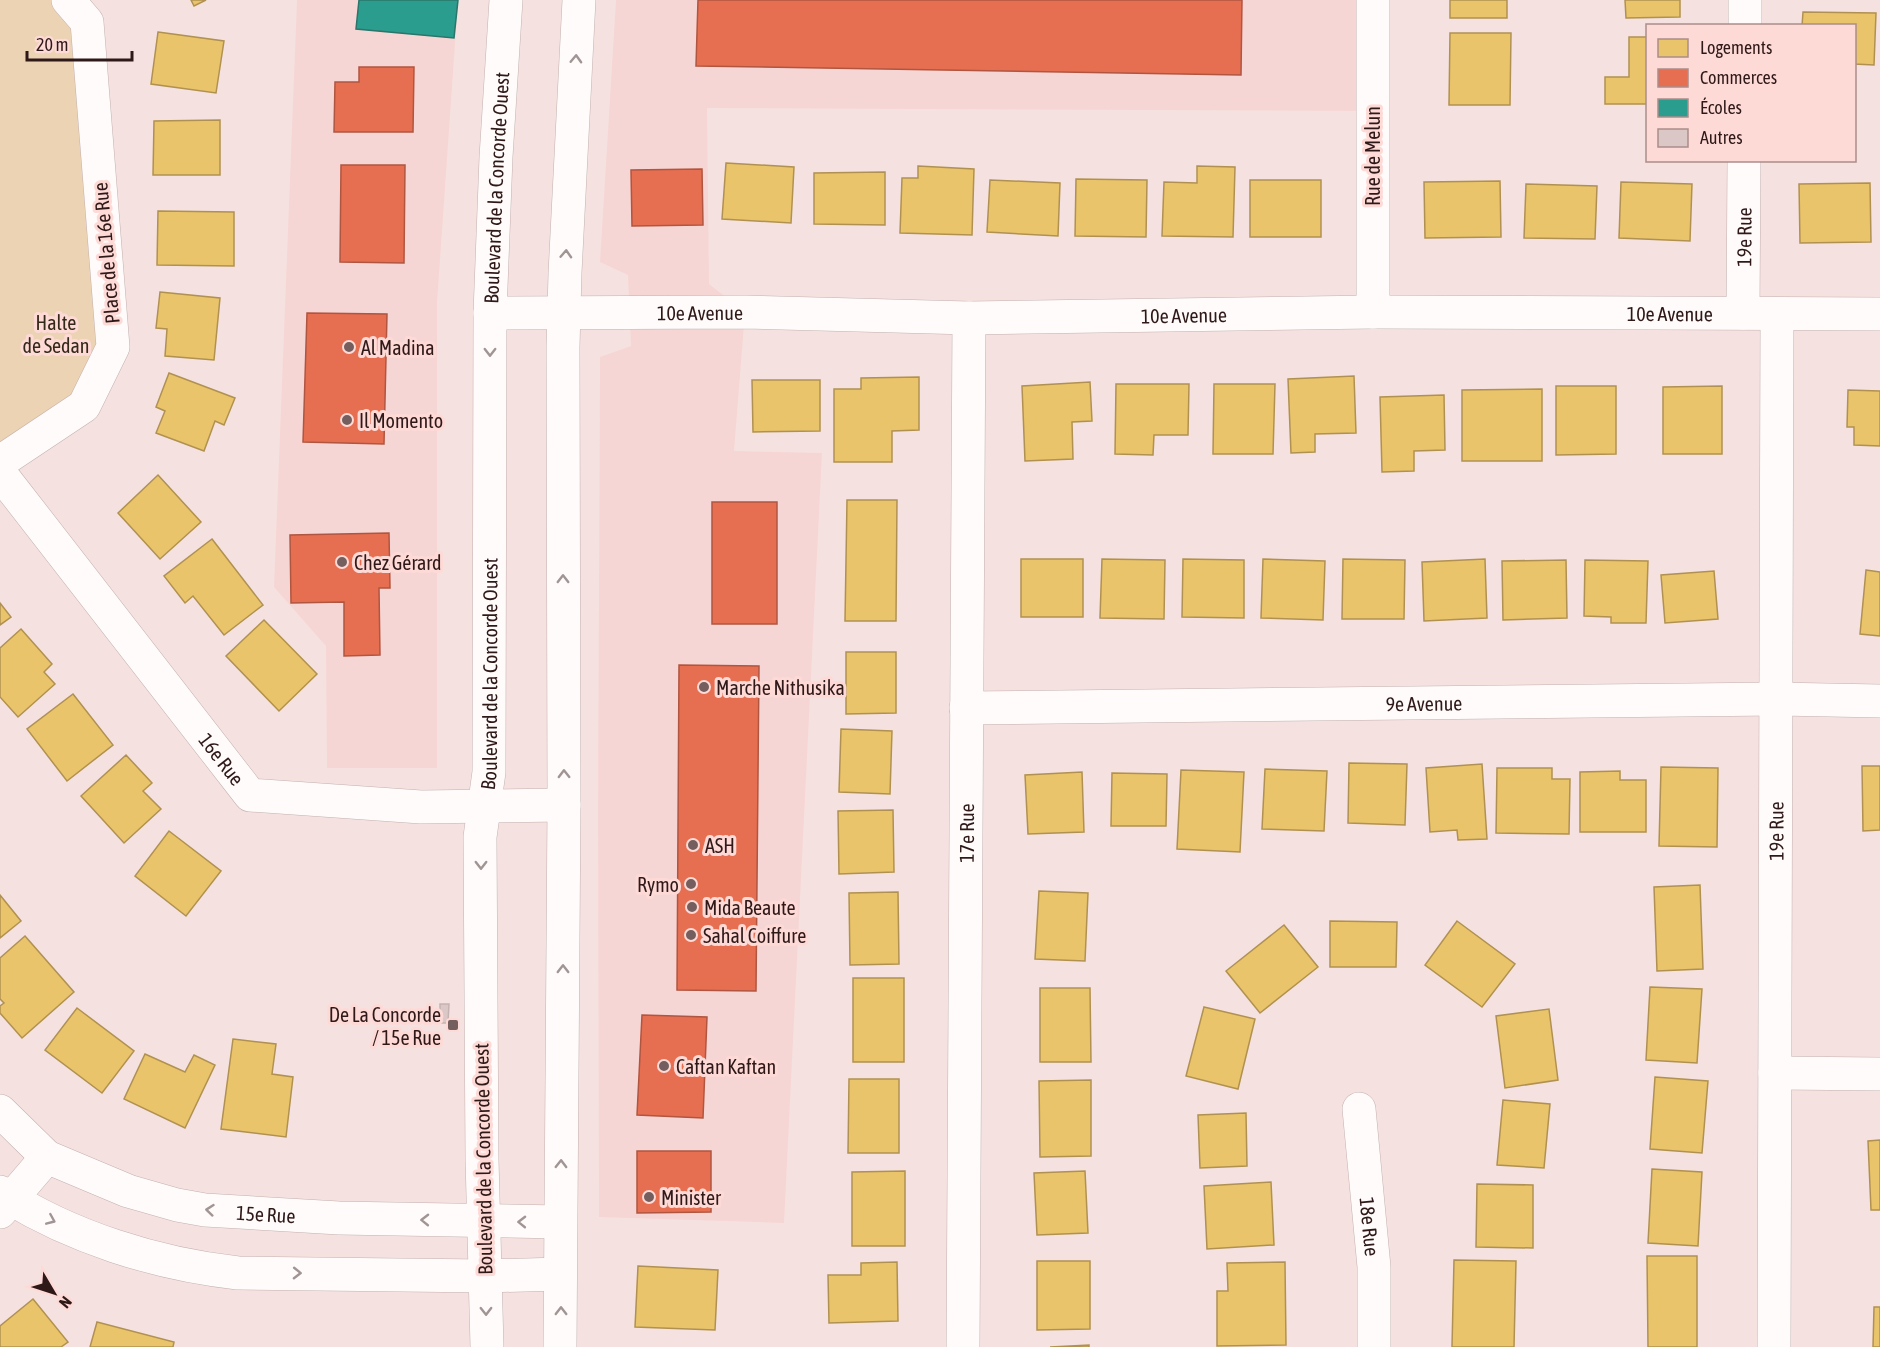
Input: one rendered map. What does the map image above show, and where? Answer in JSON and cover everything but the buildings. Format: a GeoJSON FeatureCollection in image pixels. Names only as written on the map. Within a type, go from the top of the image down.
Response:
{"type":"FeatureCollection","features":[{"type":"Feature","properties":{"kind":"street","name":"Place de la 16e Rue"},"geometry":{"type":"LineString","coordinates":[[0,462],[84,406],[113,347],[87,22],[68,0]]}},
{"type":"Feature","properties":{"kind":"street","name":"Boulevard de la Concorde Ouest"},"geometry":{"type":"LineString","coordinates":[[487,1347],[482,1148],[480,837],[489,772],[490,313],[496,157],[506,0]]}},
{"type":"Feature","properties":{"kind":"street"},"geometry":{"type":"LineString","coordinates":[[560,1347],[564,806],[564,312],[579,0]]}},
{"type":"Feature","properties":{"kind":"street","name":"Rue de Melun"},"geometry":{"type":"LineString","coordinates":[[1372,312],[1373,0]]}},
{"type":"Feature","properties":{"kind":"street"},"geometry":{"type":"LineString","coordinates":[[1745,0],[1745,24]]}},
{"type":"Feature","properties":{"kind":"street","name":"19e Rue"},"geometry":{"type":"LineString","coordinates":[[1743,314],[1744,162]]}},
{"type":"Feature","properties":{"kind":"street","name":"10e Avenue"},"geometry":{"type":"LineString","coordinates":[[490,313],[745,312],[969,318],[1372,312],[1880,314]]}},
{"type":"Feature","properties":{"kind":"street","name":"19e Rue"},"geometry":{"type":"LineString","coordinates":[[1774,1347],[1777,314]]}},
{"type":"Feature","properties":{"kind":"street","name":"17e Rue"},"geometry":{"type":"LineString","coordinates":[[963,1347],[969,318]]}},
{"type":"Feature","properties":{"kind":"street","name":"16e Rue"},"geometry":{"type":"LineString","coordinates":[[0,472],[250,795],[421,807],[564,806]]}},
{"type":"Feature","properties":{"kind":"street","name":"9e Avenue"},"geometry":{"type":"LineString","coordinates":[[966,708],[1776,699],[1880,700]]}},
{"type":"Feature","properties":{"kind":"street"},"geometry":{"type":"LineString","coordinates":[[1775,1073],[1880,1074]]}},
{"type":"Feature","properties":{"kind":"street","name":"18e Rue"},"geometry":{"type":"LineString","coordinates":[[1359,1109],[1374,1267],[1374,1347]]}},
{"type":"Feature","properties":{"kind":"street","name":"15e Rue"},"geometry":{"type":"LineString","coordinates":[[0,1111],[46,1157],[128,1191],[167,1202],[205,1209],[339,1218],[560,1222]]}},
{"type":"Feature","properties":{"kind":"street"},"geometry":{"type":"LineString","coordinates":[[46,1157],[4,1201],[120,1247],[177,1263],[238,1273],[485,1276],[560,1274]]}},
{"type":"Feature","properties":{"kind":"shaded area"},"geometry":{"type":"Polygon","coordinates":[[[297,0],[458,0],[437,303],[437,768],[327,768],[326,646],[274,587],[297,0]]]}},
{"type":"Feature","properties":{"kind":"shaded area"},"geometry":{"type":"Polygon","coordinates":[[[616,0],[1373,0],[1372,111],[707,108],[709,284],[745,312],[734,451],[822,453],[784,1223],[599,1217],[600,357],[631,346],[628,275],[600,262],[616,0]]]}},
{"type":"Feature","properties":{"kind":"green space","name":"Halte de Sedan"},"geometry":{"type":"Polygon","coordinates":[[[0,0],[68,0],[113,347],[84,406],[0,462],[0,0]]]}},
{"type":"Feature","properties":{"kind":"place","name":"Al Madina"},"geometry":{"type":"Point","coordinates":[349,347]}},
{"type":"Feature","properties":{"kind":"place","name":"Il Momento"},"geometry":{"type":"Point","coordinates":[347,420]}},
{"type":"Feature","properties":{"kind":"place","name":"Chez Gérard"},"geometry":{"type":"Point","coordinates":[342,562]}},
{"type":"Feature","properties":{"kind":"place","name":"Marche Nithusika"},"geometry":{"type":"Point","coordinates":[704,687]}},
{"type":"Feature","properties":{"kind":"place","name":"ASH"},"geometry":{"type":"Point","coordinates":[693,845]}},
{"type":"Feature","properties":{"kind":"place","name":"Rymo"},"geometry":{"type":"Point","coordinates":[691,884]}},
{"type":"Feature","properties":{"kind":"place","name":"Mida Beaute"},"geometry":{"type":"Point","coordinates":[692,907]}},
{"type":"Feature","properties":{"kind":"place","name":"Sahal Coiffure"},"geometry":{"type":"Point","coordinates":[691,935]}},
{"type":"Feature","properties":{"kind":"place","name":"De La Concorde / 15e Rue"},"geometry":{"type":"Point","coordinates":[453,1025]}},
{"type":"Feature","properties":{"kind":"place","name":"Caftan Kaftan"},"geometry":{"type":"Point","coordinates":[664,1066]}},
{"type":"Feature","properties":{"kind":"place","name":"Minister"},"geometry":{"type":"Point","coordinates":[649,1197]}}]}
